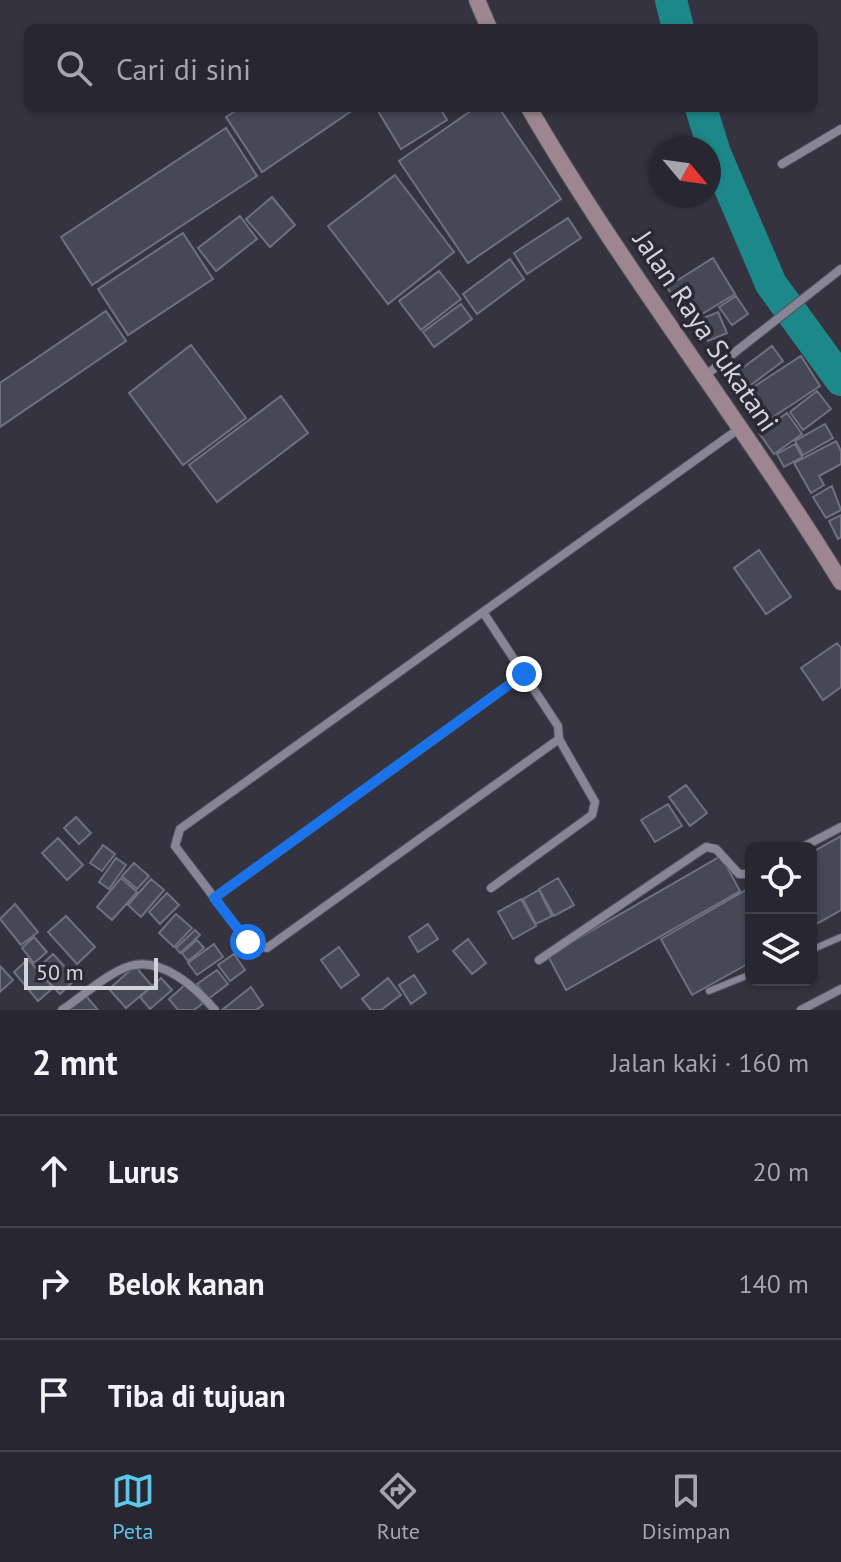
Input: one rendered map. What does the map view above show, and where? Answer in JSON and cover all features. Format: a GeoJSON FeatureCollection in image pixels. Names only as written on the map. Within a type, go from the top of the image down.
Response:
{"type":"FeatureCollection","features":[{"type":"Feature","properties":{"kind":"main road"},"geometry":{"type":"LineString","coordinates":[[477,0],[487,24]]}},
{"type":"Feature","properties":{"kind":"main road","name":"Jalan Raya Sukatani"},"geometry":{"type":"LineString","coordinates":[[531,112],[568,174],[741,427],[841,582]]}},
{"type":"Feature","properties":{"kind":"street"},"geometry":{"type":"LineString","coordinates":[[782,164],[841,129]]}},
{"type":"Feature","properties":{"kind":"street"},"geometry":{"type":"LineString","coordinates":[[706,375],[841,269]]}},
{"type":"Feature","properties":{"kind":"street"},"geometry":{"type":"LineString","coordinates":[[559,739],[267,948],[248,942],[175,846],[180,829],[741,427]]}},
{"type":"Feature","properties":{"kind":"street"},"geometry":{"type":"LineString","coordinates":[[483,612],[558,726],[559,739],[595,802],[592,815],[491,888]]}},
{"type":"Feature","properties":{"kind":"street"},"geometry":{"type":"LineString","coordinates":[[214,898],[524,674]]}},
{"type":"Feature","properties":{"kind":"street"},"geometry":{"type":"LineString","coordinates":[[812,842],[841,827]]}},
{"type":"Feature","properties":{"kind":"street"},"geometry":{"type":"LineString","coordinates":[[539,960],[706,847],[716,849],[739,874],[745,874]]}},
{"type":"Feature","properties":{"kind":"street"},"geometry":{"type":"LineString","coordinates":[[62,1010],[127,967],[143,964],[170,973],[198,989],[215,1010]]}},
{"type":"Feature","properties":{"kind":"street"},"geometry":{"type":"LineString","coordinates":[[801,1010],[841,989]]}},
{"type":"Feature","properties":{"kind":"lane"},"geometry":{"type":"LineString","coordinates":[[817,947],[841,937]]}},
{"type":"Feature","properties":{"kind":"lane"},"geometry":{"type":"LineString","coordinates":[[709,991],[745,976]]}},
{"type":"Feature","properties":{"kind":"building"},"geometry":{"type":"Polygon","coordinates":[[[234,112],[350,112],[262,172],[226,117],[234,112]]]}},
{"type":"Feature","properties":{"kind":"building"},"geometry":{"type":"Polygon","coordinates":[[[379,112],[442,112],[447,120],[401,149],[379,112]]]}},
{"type":"Feature","properties":{"kind":"building"},"geometry":{"type":"Polygon","coordinates":[[[469,112],[502,112],[561,199],[468,263],[399,161],[469,112]]]}},
{"type":"Feature","properties":{"kind":"building"},"geometry":{"type":"Polygon","coordinates":[[[226,128],[257,176],[92,285],[61,237],[226,128]]]}},
{"type":"Feature","properties":{"kind":"building"},"geometry":{"type":"Polygon","coordinates":[[[395,175],[454,252],[388,304],[328,226],[395,175]]]}},
{"type":"Feature","properties":{"kind":"building"},"geometry":{"type":"Polygon","coordinates":[[[272,197],[295,225],[270,247],[246,219],[272,197]]]}},
{"type":"Feature","properties":{"kind":"building"},"geometry":{"type":"Polygon","coordinates":[[[240,216],[257,239],[216,271],[198,248],[240,216]]]}},
{"type":"Feature","properties":{"kind":"building"},"geometry":{"type":"Polygon","coordinates":[[[568,218],[581,238],[527,274],[514,253],[568,218]]]}},
{"type":"Feature","properties":{"kind":"building"},"geometry":{"type":"Polygon","coordinates":[[[183,233],[213,279],[128,335],[98,289],[183,233]]]}},
{"type":"Feature","properties":{"kind":"building"},"geometry":{"type":"Polygon","coordinates":[[[713,258],[735,294],[689,322],[667,287],[713,258]]]}},
{"type":"Feature","properties":{"kind":"building"},"geometry":{"type":"Polygon","coordinates":[[[510,259],[524,279],[477,314],[463,294],[510,259]]]}},
{"type":"Feature","properties":{"kind":"building"},"geometry":{"type":"Polygon","coordinates":[[[439,271],[461,299],[421,330],[399,301],[439,271]]]}},
{"type":"Feature","properties":{"kind":"building"},"geometry":{"type":"Polygon","coordinates":[[[736,296],[748,314],[732,325],[719,307],[736,296]]]}},
{"type":"Feature","properties":{"kind":"building"},"geometry":{"type":"Polygon","coordinates":[[[461,304],[472,319],[434,347],[423,332],[461,304]]]}},
{"type":"Feature","properties":{"kind":"building"},"geometry":{"type":"Polygon","coordinates":[[[106,311],[126,341],[0,427],[0,383],[106,311]]]}},
{"type":"Feature","properties":{"kind":"building"},"geometry":{"type":"Polygon","coordinates":[[[718,312],[727,333],[708,341],[699,320],[718,312]]]}},
{"type":"Feature","properties":{"kind":"building"},"geometry":{"type":"Polygon","coordinates":[[[191,345],[246,418],[183,465],[129,393],[191,345]]]}},
{"type":"Feature","properties":{"kind":"building"},"geometry":{"type":"Polygon","coordinates":[[[772,346],[783,361],[740,393],[729,378],[772,346]]]}},
{"type":"Feature","properties":{"kind":"building"},"geometry":{"type":"Polygon","coordinates":[[[801,356],[820,386],[761,425],[741,395],[801,356]]]}},
{"type":"Feature","properties":{"kind":"building"},"geometry":{"type":"Polygon","coordinates":[[[817,391],[831,409],[803,430],[790,412],[817,391]]]}},
{"type":"Feature","properties":{"kind":"building"},"geometry":{"type":"Polygon","coordinates":[[[281,396],[308,433],[217,502],[189,465],[281,396]]]}},
{"type":"Feature","properties":{"kind":"building"},"geometry":{"type":"Polygon","coordinates":[[[787,413],[802,434],[774,454],[759,433],[787,413]]]}},
{"type":"Feature","properties":{"kind":"building"},"geometry":{"type":"Polygon","coordinates":[[[825,424],[833,438],[803,455],[795,441],[825,424]]]}},
{"type":"Feature","properties":{"kind":"building"},"geometry":{"type":"Polygon","coordinates":[[[836,441],[841,451],[841,464],[819,476],[824,485],[811,493],[794,463],[836,441]]]}},
{"type":"Feature","properties":{"kind":"building"},"geometry":{"type":"Polygon","coordinates":[[[795,444],[802,457],[784,467],[777,454],[795,444]]]}},
{"type":"Feature","properties":{"kind":"building"},"geometry":{"type":"Polygon","coordinates":[[[832,486],[841,510],[826,518],[813,497],[832,486]]]}},
{"type":"Feature","properties":{"kind":"building"},"geometry":{"type":"Polygon","coordinates":[[[841,515],[841,537],[838,539],[829,521],[841,515]]]}},
{"type":"Feature","properties":{"kind":"building"},"geometry":{"type":"Polygon","coordinates":[[[759,550],[791,597],[766,614],[734,568],[759,550]]]}},
{"type":"Feature","properties":{"kind":"building"},"geometry":{"type":"Polygon","coordinates":[[[837,643],[841,648],[841,687],[823,700],[801,668],[837,643]]]}},
{"type":"Feature","properties":{"kind":"building"},"geometry":{"type":"Polygon","coordinates":[[[686,785],[707,813],[690,826],[669,797],[686,785]]]}},
{"type":"Feature","properties":{"kind":"building"},"geometry":{"type":"Polygon","coordinates":[[[668,804],[682,826],[655,842],[641,820],[668,804]]]}},
{"type":"Feature","properties":{"kind":"building"},"geometry":{"type":"Polygon","coordinates":[[[76,817],[91,833],[79,844],[64,828],[76,817]]]}},
{"type":"Feature","properties":{"kind":"building"},"geometry":{"type":"Polygon","coordinates":[[[841,836],[841,910],[817,924],[817,914],[817,850],[841,836]]]}},
{"type":"Feature","properties":{"kind":"building"},"geometry":{"type":"Polygon","coordinates":[[[58,838],[83,865],[67,880],[42,853],[58,838]]]}},
{"type":"Feature","properties":{"kind":"building"},"geometry":{"type":"Polygon","coordinates":[[[103,845],[115,854],[102,871],[90,863],[103,845]]]}},
{"type":"Feature","properties":{"kind":"building"},"geometry":{"type":"Polygon","coordinates":[[[721,856],[740,891],[566,990],[548,956],[721,856]]]}},
{"type":"Feature","properties":{"kind":"building"},"geometry":{"type":"Polygon","coordinates":[[[116,858],[126,865],[109,889],[99,882],[116,858]]]}},
{"type":"Feature","properties":{"kind":"building"},"geometry":{"type":"Polygon","coordinates":[[[134,863],[149,876],[137,889],[122,876],[134,863]]]}},
{"type":"Feature","properties":{"kind":"building"},"geometry":{"type":"Polygon","coordinates":[[[121,878],[137,892],[112,920],[97,907],[121,878]]]}},
{"type":"Feature","properties":{"kind":"building"},"geometry":{"type":"Polygon","coordinates":[[[558,878],[574,905],[554,916],[539,889],[558,878]]]}},
{"type":"Feature","properties":{"kind":"building"},"geometry":{"type":"Polygon","coordinates":[[[151,879],[164,890],[141,917],[128,905],[151,879]]]}},
{"type":"Feature","properties":{"kind":"building"},"geometry":{"type":"Polygon","coordinates":[[[539,890],[552,916],[536,924],[523,899],[539,890]]]}},
{"type":"Feature","properties":{"kind":"building"},"geometry":{"type":"Polygon","coordinates":[[[745,890],[745,965],[692,995],[661,939],[745,890]]]}},
{"type":"Feature","properties":{"kind":"building"},"geometry":{"type":"Polygon","coordinates":[[[167,893],[179,905],[160,924],[149,912],[167,893]]]}},
{"type":"Feature","properties":{"kind":"building"},"geometry":{"type":"Polygon","coordinates":[[[521,899],[536,926],[513,939],[498,912],[521,899]]]}},
{"type":"Feature","properties":{"kind":"building"},"geometry":{"type":"Polygon","coordinates":[[[15,904],[38,932],[21,945],[0,919],[15,904]]]}},
{"type":"Feature","properties":{"kind":"building"},"geometry":{"type":"Polygon","coordinates":[[[176,914],[192,928],[174,947],[159,933],[176,914]]]}},
{"type":"Feature","properties":{"kind":"building"},"geometry":{"type":"Polygon","coordinates":[[[66,916],[95,947],[77,964],[48,932],[66,916]]]}},
{"type":"Feature","properties":{"kind":"building"},"geometry":{"type":"Polygon","coordinates":[[[428,924],[438,939],[418,952],[409,937],[428,924]]]}},
{"type":"Feature","properties":{"kind":"building"},"geometry":{"type":"Polygon","coordinates":[[[195,930],[200,935],[180,953],[176,948],[195,930]]]}},
{"type":"Feature","properties":{"kind":"building"},"geometry":{"type":"Polygon","coordinates":[[[34,937],[47,952],[34,963],[22,948],[34,937]]]}},
{"type":"Feature","properties":{"kind":"building"},"geometry":{"type":"Polygon","coordinates":[[[468,939],[486,963],[472,974],[453,951],[468,939]]]}},
{"type":"Feature","properties":{"kind":"building"},"geometry":{"type":"Polygon","coordinates":[[[197,940],[204,948],[188,961],[182,953],[197,940]]]}},
{"type":"Feature","properties":{"kind":"building"},"geometry":{"type":"Polygon","coordinates":[[[214,944],[223,957],[197,975],[188,963],[214,944]]]}},
{"type":"Feature","properties":{"kind":"building"},"geometry":{"type":"Polygon","coordinates":[[[339,947],[359,975],[341,988],[321,960],[339,947]]]}},
{"type":"Feature","properties":{"kind":"building"},"geometry":{"type":"Polygon","coordinates":[[[53,954],[76,979],[60,994],[37,969],[53,954]]]}},
{"type":"Feature","properties":{"kind":"building"},"geometry":{"type":"Polygon","coordinates":[[[234,954],[245,970],[230,981],[218,965],[234,954]]]}},
{"type":"Feature","properties":{"kind":"building"},"geometry":{"type":"Polygon","coordinates":[[[28,959],[53,988],[38,1001],[14,972],[28,959]]]}},
{"type":"Feature","properties":{"kind":"building"},"geometry":{"type":"Polygon","coordinates":[[[0,966],[13,980],[0,992],[0,966]]]}},
{"type":"Feature","properties":{"kind":"building"},"geometry":{"type":"Polygon","coordinates":[[[135,966],[152,986],[126,1008],[109,989],[135,966]]]}},
{"type":"Feature","properties":{"kind":"building"},"geometry":{"type":"Polygon","coordinates":[[[217,970],[228,984],[208,999],[197,984],[217,970]]]}},
{"type":"Feature","properties":{"kind":"building"},"geometry":{"type":"Polygon","coordinates":[[[414,975],[426,993],[411,1004],[399,985],[414,975]]]}},
{"type":"Feature","properties":{"kind":"building"},"geometry":{"type":"Polygon","coordinates":[[[161,978],[172,990],[150,1009],[140,997],[161,978]]]}},
{"type":"Feature","properties":{"kind":"building"},"geometry":{"type":"Polygon","coordinates":[[[388,978],[401,995],[381,1010],[371,1010],[362,999],[388,978]]]}},
{"type":"Feature","properties":{"kind":"building"},"geometry":{"type":"Polygon","coordinates":[[[186,984],[203,1003],[194,1010],[178,1010],[169,999],[186,984]]]}},
{"type":"Feature","properties":{"kind":"building"},"geometry":{"type":"Polygon","coordinates":[[[251,987],[263,1005],[256,1010],[222,1010],[251,987]]]}},
{"type":"Feature","properties":{"kind":"building"},"geometry":{"type":"Polygon","coordinates":[[[86,996],[98,1010],[69,1010],[86,996]]]}},
{"type":"Feature","properties":{"kind":"waterway"},"geometry":{"type":"LineString","coordinates":[[671,0],[677,24]]}},
{"type":"Feature","properties":{"kind":"waterway"},"geometry":{"type":"LineString","coordinates":[[702,112],[715,153],[771,284],[841,380]]}},
{"type":"Feature","properties":{"kind":"route"},"geometry":{"type":"LineString","coordinates":[[248,942],[214,898],[524,674]]}}]}
